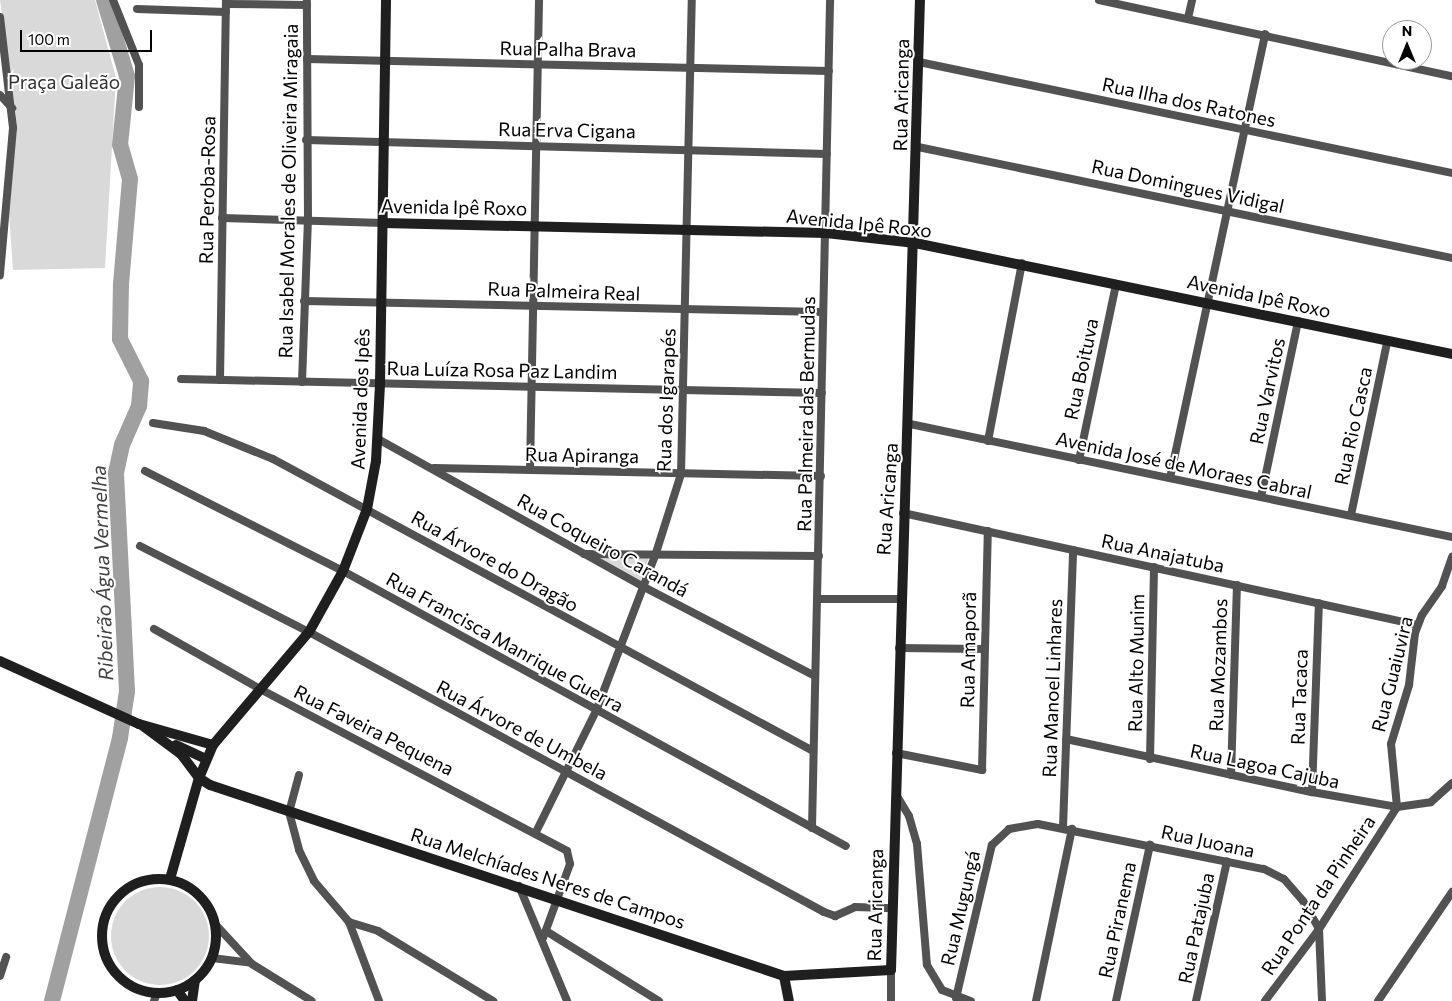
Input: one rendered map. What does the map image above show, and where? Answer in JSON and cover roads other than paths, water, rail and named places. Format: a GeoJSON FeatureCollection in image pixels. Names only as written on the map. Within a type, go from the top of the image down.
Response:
{"type":"FeatureCollection","features":[{"type":"Feature","properties":{"kind":"street"},"geometry":{"type":"LineString","coordinates":[[113,0],[139,65],[139,107]]}},
{"type":"Feature","properties":{"kind":"street","name":"Avenida dos Ipês"},"geometry":{"type":"LineString","coordinates":[[170,880],[199,778],[213,745],[308,632],[343,571],[367,509],[378,439],[386,0]]}},
{"type":"Feature","properties":{"kind":"street"},"geometry":{"type":"LineString","coordinates":[[530,470],[531,386],[535,306],[539,0]]}},
{"type":"Feature","properties":{"kind":"street","name":"Rua dos Igarapés"},"geometry":{"type":"LineString","coordinates":[[536,832],[596,711],[618,646],[655,556],[681,474],[692,0]]}},
{"type":"Feature","properties":{"kind":"street","name":"Rua Palmeira das Bermudas"},"geometry":{"type":"LineString","coordinates":[[812,828],[830,0]]}},
{"type":"Feature","properties":{"kind":"street","name":"Rua Aricanga"},"geometry":{"type":"LineString","coordinates":[[891,1001],[900,599],[903,513],[910,424],[920,0]]}},
{"type":"Feature","properties":{"kind":"street"},"geometry":{"type":"LineString","coordinates":[[1099,0],[1265,34],[1452,76]]}},
{"type":"Feature","properties":{"kind":"street"},"geometry":{"type":"LineString","coordinates":[[1188,18],[1192,0]]}},
{"type":"Feature","properties":{"kind":"street"},"geometry":{"type":"LineString","coordinates":[[137,9],[307,2]]}},
{"type":"Feature","properties":{"kind":"street","name":"Rua Isabel Morales de Oliveira Miragaia"},"geometry":{"type":"LineString","coordinates":[[302,382],[308,220],[306,140],[307,2]]}},
{"type":"Feature","properties":{"kind":"street","name":"Rua Peroba-Rosa"},"geometry":{"type":"LineString","coordinates":[[220,380],[226,5]]}},
{"type":"Feature","properties":{"kind":"street"},"geometry":{"type":"LineString","coordinates":[[0,16],[8,61],[12,108],[12,147],[0,275]]}},
{"type":"Feature","properties":{"kind":"street"},"geometry":{"type":"LineString","coordinates":[[1170,478],[1265,34]]}},
{"type":"Feature","properties":{"kind":"street","name":"Rua Palha Brava"},"geometry":{"type":"LineString","coordinates":[[306,59],[829,71]]}},
{"type":"Feature","properties":{"kind":"street"},"geometry":{"type":"LineString","coordinates":[[0,68],[8,61]]}},
{"type":"Feature","properties":{"kind":"street","name":"Rua Ilha dos Ratones"},"geometry":{"type":"LineString","coordinates":[[919,62],[1452,173]]}},
{"type":"Feature","properties":{"kind":"street"},"geometry":{"type":"LineString","coordinates":[[0,95],[12,108]]}},
{"type":"Feature","properties":{"kind":"street","name":"Rua Erva Cigana"},"geometry":{"type":"LineString","coordinates":[[306,140],[827,154]]}},
{"type":"Feature","properties":{"kind":"street","name":"Rua Domingues Vidigal"},"geometry":{"type":"LineString","coordinates":[[918,147],[1452,258]]}},
{"type":"Feature","properties":{"kind":"street","name":"Avenida Ipê Roxo"},"geometry":{"type":"LineString","coordinates":[[222,218],[826,233],[915,243],[1022,263],[1116,285],[1298,321],[1386,343],[1452,354]]}},
{"type":"Feature","properties":{"kind":"street"},"geometry":{"type":"LineString","coordinates":[[988,441],[1022,263]]}},
{"type":"Feature","properties":{"kind":"street","name":"Rua Boituva"},"geometry":{"type":"LineString","coordinates":[[1079,460],[1116,285]]}},
{"type":"Feature","properties":{"kind":"street","name":"Rua Palmeira Real"},"geometry":{"type":"LineString","coordinates":[[304,301],[686,311],[823,312]]}},
{"type":"Feature","properties":{"kind":"street","name":"Rua Varvitos"},"geometry":{"type":"LineString","coordinates":[[1261,497],[1298,321]]}},
{"type":"Feature","properties":{"kind":"street","name":"Rua Rio Casca"},"geometry":{"type":"LineString","coordinates":[[1351,515],[1386,343]]}},
{"type":"Feature","properties":{"kind":"street","name":"Rua Luíza Rosa Paz Landim"},"geometry":{"type":"LineString","coordinates":[[181,380],[822,393]]}},
{"type":"Feature","properties":{"kind":"street","name":"Rua Árvore do Dragão"},"geometry":{"type":"LineString","coordinates":[[153,423],[204,431],[240,444],[367,509],[813,751]]}},
{"type":"Feature","properties":{"kind":"street","name":"Avenida José de Moraes Cabral"},"geometry":{"type":"LineString","coordinates":[[910,424],[1452,537]]}},
{"type":"Feature","properties":{"kind":"street","name":"Rua Coqueiro Carandá"},"geometry":{"type":"LineString","coordinates":[[378,439],[642,586],[816,676]]}},
{"type":"Feature","properties":{"kind":"street","name":"Rua Apiranga"},"geometry":{"type":"LineString","coordinates":[[432,468],[821,476]]}},
{"type":"Feature","properties":{"kind":"street","name":"Rua Francisca Manrique Guerra"},"geometry":{"type":"LineString","coordinates":[[145,471],[343,571],[846,846]]}},
{"type":"Feature","properties":{"kind":"street","name":"Rua Anajatuba"},"geometry":{"type":"LineString","coordinates":[[903,513],[1417,625]]}},
{"type":"Feature","properties":{"kind":"street","name":"Rua Amaporã"},"geometry":{"type":"LineString","coordinates":[[896,754],[982,770],[983,649],[988,531]]}},
{"type":"Feature","properties":{"kind":"street","name":"Rua Árvore de Umbela"},"geometry":{"type":"LineString","coordinates":[[140,546],[308,632],[831,915],[855,907],[893,908]]}},
{"type":"Feature","properties":{"kind":"street","name":"Rua Manoel Linhares"},"geometry":{"type":"LineString","coordinates":[[1063,828],[1072,550]]}},
{"type":"Feature","properties":{"kind":"street"},"geometry":{"type":"LineString","coordinates":[[583,554],[819,556]]}},
{"type":"Feature","properties":{"kind":"street","name":"Rua Guaiuvira"},"geometry":{"type":"LineString","coordinates":[[1397,807],[1391,744],[1409,685],[1417,625],[1442,586],[1452,557]]}},
{"type":"Feature","properties":{"kind":"street","name":"Rua Alto Munim"},"geometry":{"type":"LineString","coordinates":[[1150,759],[1154,568]]}},
{"type":"Feature","properties":{"kind":"street","name":"Rua Mozambos"},"geometry":{"type":"LineString","coordinates":[[1231,775],[1237,585]]}},
{"type":"Feature","properties":{"kind":"street"},"geometry":{"type":"LineString","coordinates":[[818,599],[900,599]]}},
{"type":"Feature","properties":{"kind":"street","name":"Rua Tacaca"},"geometry":{"type":"LineString","coordinates":[[1312,792],[1319,603]]}},
{"type":"Feature","properties":{"kind":"street","name":"Rua Faveira Pequena"},"geometry":{"type":"LineString","coordinates":[[154,629],[260,689],[536,832],[567,851],[570,864],[558,900]]}},
{"type":"Feature","properties":{"kind":"street"},"geometry":{"type":"LineString","coordinates":[[899,648],[983,649]]}},
{"type":"Feature","properties":{"kind":"street"},"geometry":{"type":"LineString","coordinates":[[0,661],[141,725],[213,745]]}},
{"type":"Feature","properties":{"kind":"street"},"geometry":{"type":"LineString","coordinates":[[141,725],[187,760],[199,778]]}},
{"type":"Feature","properties":{"kind":"street"},"geometry":{"type":"LineString","coordinates":[[157,737],[206,759]]}},
{"type":"Feature","properties":{"kind":"street","name":"Rua Lagoa Cajuba"},"geometry":{"type":"LineString","coordinates":[[1066,739],[1150,759],[1397,807],[1431,802],[1452,783]]}},
{"type":"Feature","properties":{"kind":"street"},"geometry":{"type":"LineString","coordinates":[[299,775],[289,812],[304,863],[349,922],[379,1001]]}},
{"type":"Feature","properties":{"kind":"street","name":"Rua Melchíades Neres de Campos"},"geometry":{"type":"LineString","coordinates":[[199,778],[289,812],[518,885],[784,976],[891,970]]}},
{"type":"Feature","properties":{"kind":"street"},"geometry":{"type":"LineString","coordinates":[[895,793],[909,816],[917,844],[926,964],[936,983],[956,998],[971,1001]]}},
{"type":"Feature","properties":{"kind":"street","name":"Rua Ponta da Pinheira"},"geometry":{"type":"LineString","coordinates":[[1265,1001],[1319,929],[1397,807]]}},
{"type":"Feature","properties":{"kind":"street","name":"Rua Mugungá"},"geometry":{"type":"LineString","coordinates":[[956,998],[992,845],[1008,829],[1021,824],[1063,828]]}},
{"type":"Feature","properties":{"kind":"street","name":"Rua Juoana"},"geometry":{"type":"LineString","coordinates":[[1063,828],[1264,869],[1284,879],[1303,901],[1319,929]]}},
{"type":"Feature","properties":{"kind":"street"},"geometry":{"type":"LineString","coordinates":[[1036,1001],[1072,829]]}},
{"type":"Feature","properties":{"kind":"street","name":"Rua Piranema"},"geometry":{"type":"LineString","coordinates":[[1116,1001],[1150,845]]}},
{"type":"Feature","properties":{"kind":"street","name":"Rua Patajuba"},"geometry":{"type":"LineString","coordinates":[[1196,1001],[1227,861]]}},
{"type":"Feature","properties":{"kind":"street"},"geometry":{"type":"LineString","coordinates":[[170,880],[195,890],[211,911],[215,924],[216,941],[212,958],[195,980],[177,990],[156,997],[141,990],[115,972],[102,944],[102,929],[106,914],[125,889],[139,882],[170,880]]}},
{"type":"Feature","properties":{"kind":"street"},"geometry":{"type":"LineString","coordinates":[[518,885],[544,934],[568,1001]]}},
{"type":"Feature","properties":{"kind":"street"},"geometry":{"type":"LineString","coordinates":[[1378,1001],[1452,892]]}},
{"type":"Feature","properties":{"kind":"street"},"geometry":{"type":"LineString","coordinates":[[544,934],[558,900]]}},
{"type":"Feature","properties":{"kind":"street"},"geometry":{"type":"LineString","coordinates":[[349,922],[378,931],[493,1001]]}},
{"type":"Feature","properties":{"kind":"street"},"geometry":{"type":"LineString","coordinates":[[215,924],[252,964],[312,1001]]}},
{"type":"Feature","properties":{"kind":"street"},"geometry":{"type":"LineString","coordinates":[[1319,929],[1322,1001]]}},
{"type":"Feature","properties":{"kind":"street"},"geometry":{"type":"LineString","coordinates":[[544,934],[659,1001]]}},
{"type":"Feature","properties":{"kind":"street"},"geometry":{"type":"LineString","coordinates":[[0,976],[6,957]]}},
{"type":"Feature","properties":{"kind":"street"},"geometry":{"type":"LineString","coordinates":[[212,958],[252,964]]}},
{"type":"Feature","properties":{"kind":"street"},"geometry":{"type":"LineString","coordinates":[[784,976],[789,1001]]}},
{"type":"Feature","properties":{"kind":"street"},"geometry":{"type":"LineString","coordinates":[[192,1001],[195,980]]}},
{"type":"Feature","properties":{"kind":"street"},"geometry":{"type":"LineString","coordinates":[[177,990],[185,1001]]}},
{"type":"Feature","properties":{"kind":"waterway","name":"Ribeirão Água Vermelha"},"geometry":{"type":"LineString","coordinates":[[52,1001],[120,738],[127,691],[116,473],[122,445],[139,406],[141,381],[120,339],[121,284],[130,179],[120,145],[127,76],[104,0]]}},
{"type":"Feature","properties":{"kind":"park label","name":"Praça Galeão"},"geometry":{"type":"Point","coordinates":[64,82]}}]}
